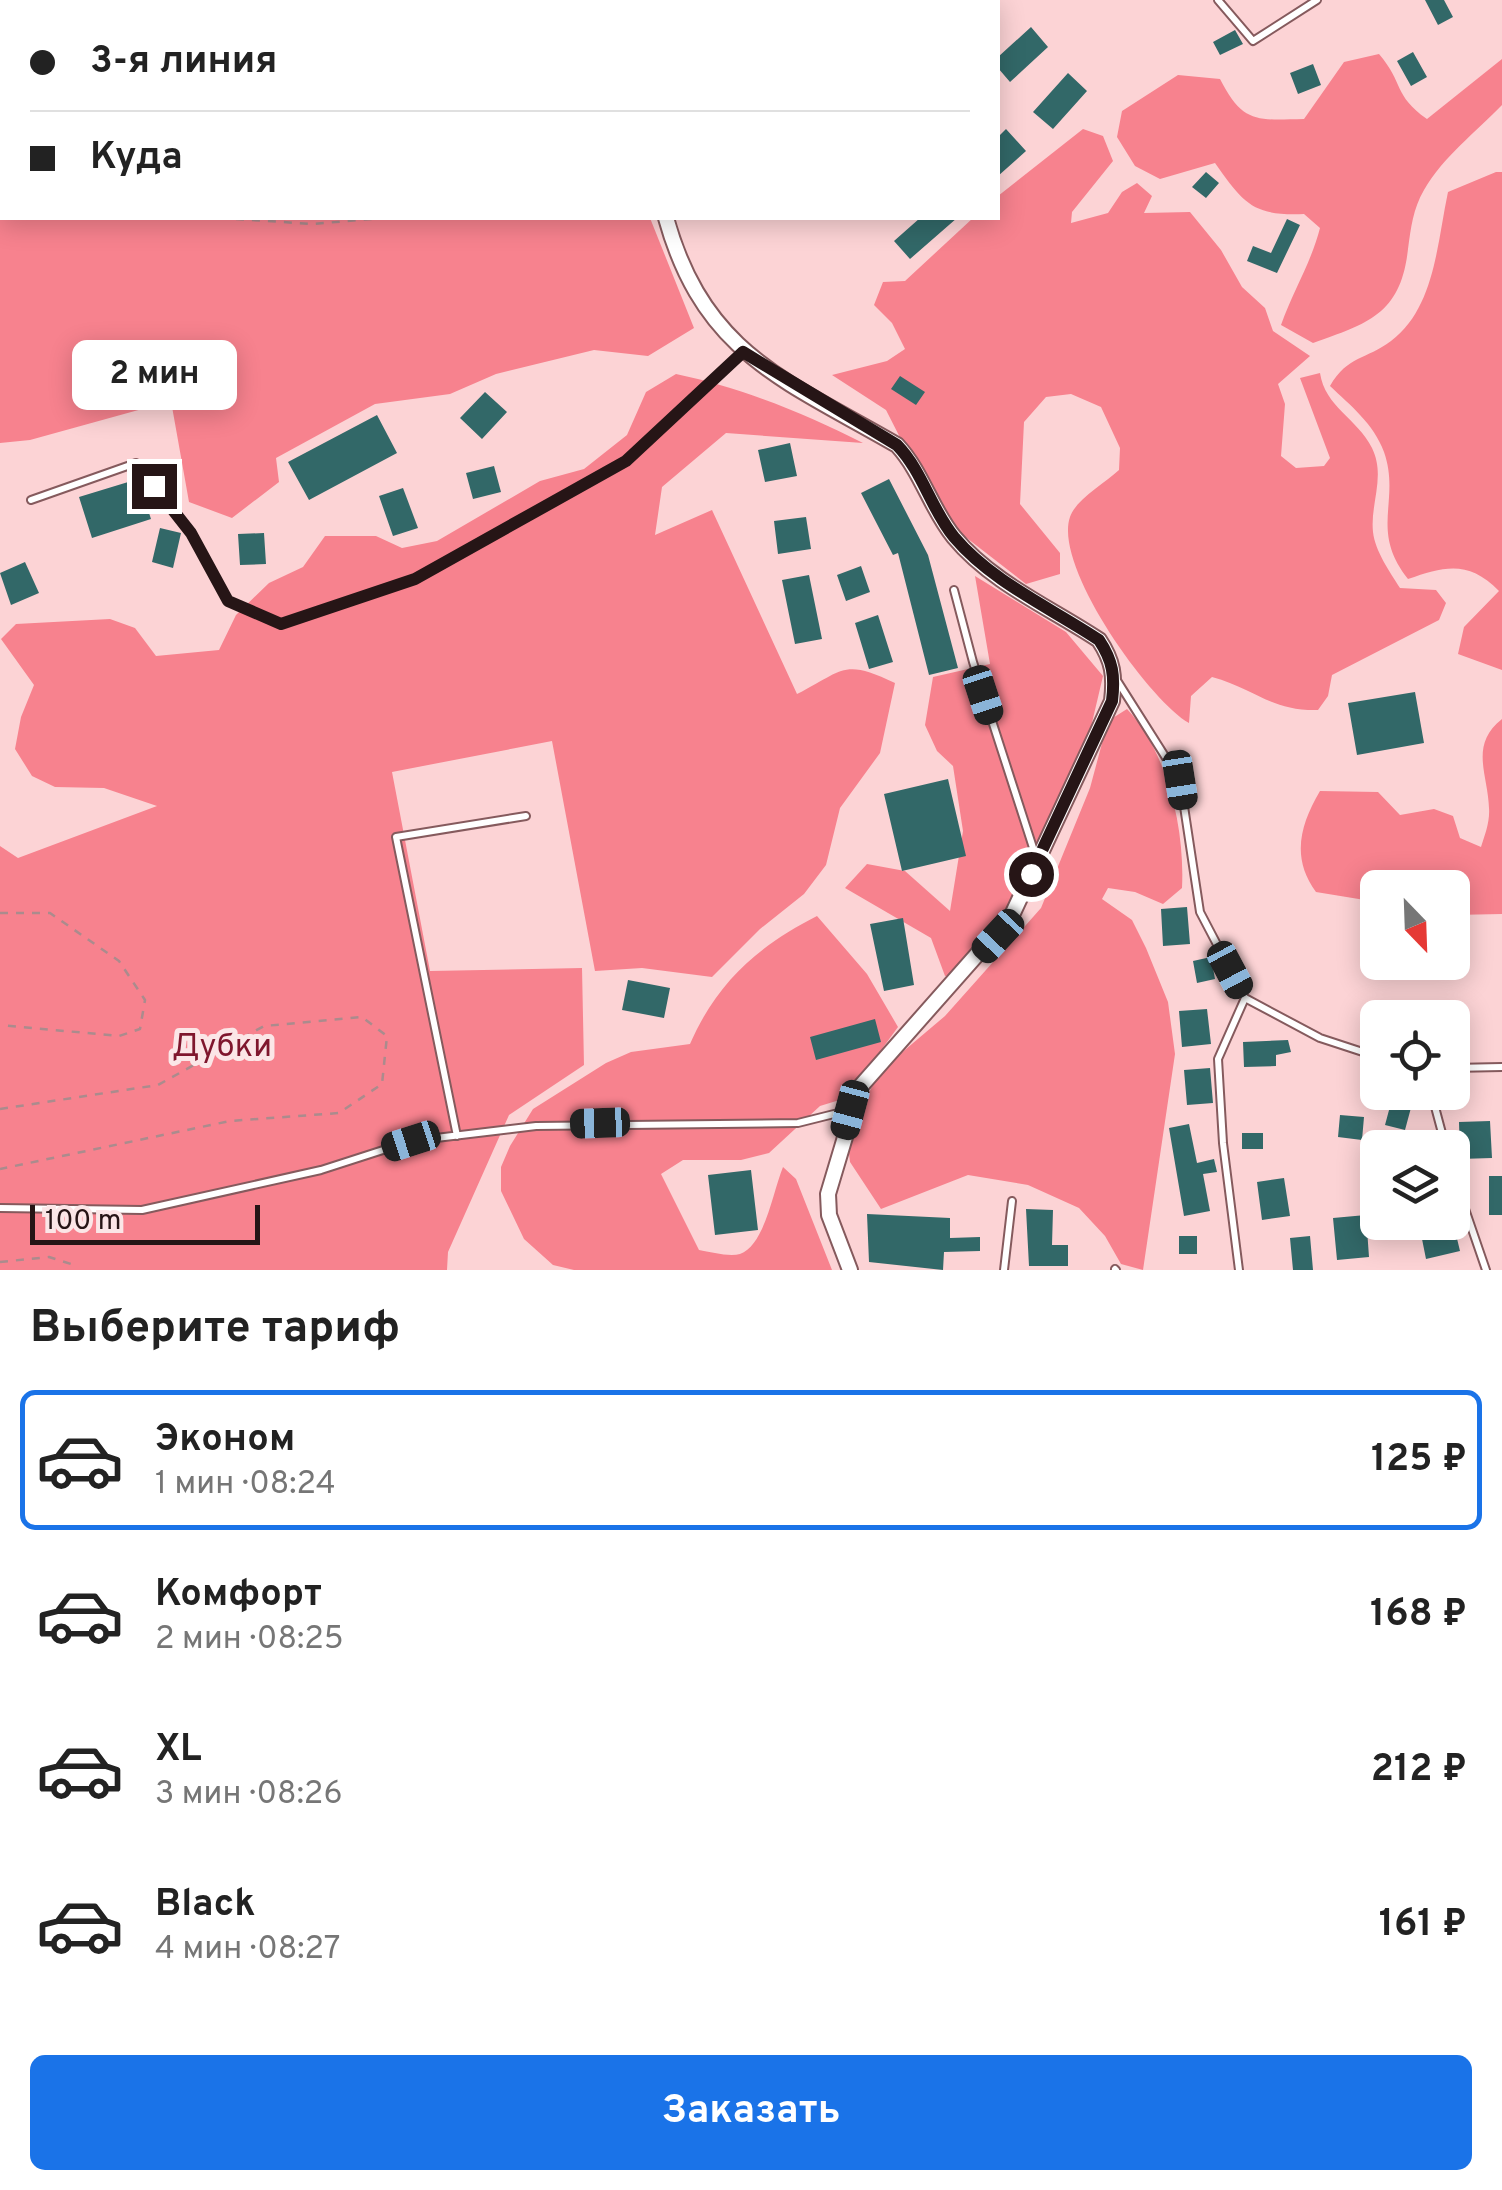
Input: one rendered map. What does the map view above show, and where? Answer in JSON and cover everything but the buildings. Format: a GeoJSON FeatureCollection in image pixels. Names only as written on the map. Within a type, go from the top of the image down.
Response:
{"type":"FeatureCollection","features":[{"type":"Feature","properties":{"kind":"street"},"geometry":{"type":"LineString","coordinates":[[667,220],[696,296],[719,329],[743,352],[897,445],[910,459],[951,533],[972,557],[1099,640],[1110,657],[1114,677],[1112,701],[998,936],[875,1066],[850,1110],[828,1194],[829,1214],[850,1270]]}},
{"type":"Feature","properties":{"kind":"lane"},"geometry":{"type":"LineString","coordinates":[[1218,0],[1253,41],[1317,0]]}},
{"type":"Feature","properties":{"kind":"lane"},"geometry":{"type":"LineString","coordinates":[[32,500],[136,463],[191,533],[228,601],[281,624],[415,579],[626,461],[743,352]]}},
{"type":"Feature","properties":{"kind":"lane"},"geometry":{"type":"LineString","coordinates":[[954,590],[972,662],[1037,861]]}},
{"type":"Feature","properties":{"kind":"lane"},"geometry":{"type":"LineString","coordinates":[[1114,677],[1180,780],[1200,912],[1245,998],[1320,1038],[1360,1051]]}},
{"type":"Feature","properties":{"kind":"lane"},"geometry":{"type":"LineString","coordinates":[[456,1136],[396,837],[526,816]]}},
{"type":"Feature","properties":{"kind":"lane"},"geometry":{"type":"LineString","coordinates":[[1240,1270],[1223,1143],[1218,1059],[1245,998]]}},
{"type":"Feature","properties":{"kind":"lane"},"geometry":{"type":"LineString","coordinates":[[1470,1068],[1502,1067]]}},
{"type":"Feature","properties":{"kind":"lane"},"geometry":{"type":"LineString","coordinates":[[0,1208],[142,1210],[321,1170],[411,1141],[568,1124],[798,1122],[850,1110]]}},
{"type":"Feature","properties":{"kind":"lane"},"geometry":{"type":"LineString","coordinates":[[1004,1270],[1012,1201]]}},
{"type":"Feature","properties":{"kind":"lane"},"geometry":{"type":"LineString","coordinates":[[1470,1223],[1486,1270]]}},
{"type":"Feature","properties":{"kind":"path"},"geometry":{"type":"LineString","coordinates":[[251,220],[313,224],[359,220]]}},
{"type":"Feature","properties":{"kind":"path"},"geometry":{"type":"LineString","coordinates":[[0,914],[50,912],[119,961],[144,1000],[140,1029],[119,1036],[0,1025]]}},
{"type":"Feature","properties":{"kind":"path"},"geometry":{"type":"LineString","coordinates":[[0,1109],[158,1085],[264,1026],[362,1016],[387,1036],[382,1084],[339,1113],[230,1120],[0,1169]]}},
{"type":"Feature","properties":{"kind":"path"},"geometry":{"type":"LineString","coordinates":[[0,1262],[50,1257],[72,1264],[70,1270]]}},
{"type":"Feature","properties":{"kind":"green space"},"geometry":{"type":"Polygon","coordinates":[[[1379,54],[1403,96],[1427,119],[1502,59],[1502,105],[1450,156],[1424,190],[1413,218],[1404,271],[1390,302],[1351,329],[1313,343],[1281,325],[1320,228],[1304,214],[1273,213],[1251,205],[1215,163],[1160,179],[1135,166],[1117,137],[1122,111],[1178,75],[1220,79],[1236,104],[1253,116],[1304,119],[1344,62],[1379,54]]]}},
{"type":"Feature","properties":{"kind":"green space"},"geometry":{"type":"Polygon","coordinates":[[[1083,129],[1103,136],[1113,161],[1072,212],[1071,223],[1108,213],[1122,192],[1137,183],[1152,196],[1144,213],[1190,212],[1221,250],[1242,287],[1265,308],[1273,331],[1310,356],[1278,384],[1285,404],[1281,456],[1296,468],[1324,466],[1330,458],[1300,378],[1320,373],[1328,395],[1366,438],[1376,459],[1373,532],[1377,547],[1400,588],[1436,590],[1446,603],[1439,620],[1332,675],[1328,696],[1318,710],[1287,707],[1212,677],[1191,696],[1189,723],[1151,688],[1129,660],[1089,597],[1076,566],[1069,539],[1073,510],[1119,470],[1120,448],[1101,407],[1071,394],[1046,397],[1024,422],[1020,504],[1060,553],[1060,574],[1026,584],[941,518],[886,410],[832,375],[887,361],[905,349],[892,323],[874,305],[883,282],[905,281],[971,220],[1000,220],[1000,194],[1083,129]]]}},
{"type":"Feature","properties":{"kind":"green space"},"geometry":{"type":"Polygon","coordinates":[[[1502,172],[1502,670],[1458,654],[1464,627],[1499,591],[1477,574],[1456,568],[1408,579],[1390,545],[1388,470],[1380,442],[1368,424],[1330,386],[1351,363],[1391,341],[1417,311],[1432,273],[1448,192],[1502,172]]]}},
{"type":"Feature","properties":{"kind":"green space"},"geometry":{"type":"Polygon","coordinates":[[[0,220],[651,220],[694,328],[648,356],[594,350],[496,374],[450,394],[375,404],[276,458],[279,482],[232,518],[189,502],[171,401],[30,440],[0,443],[0,220]]]}},
{"type":"Feature","properties":{"kind":"green space","name":"Дубки"},"geometry":{"type":"Polygon","coordinates":[[[676,374],[771,402],[863,443],[726,433],[662,487],[655,535],[712,510],[797,694],[844,670],[864,671],[895,683],[880,753],[840,808],[826,865],[804,894],[760,929],[712,977],[642,968],[595,971],[552,741],[392,772],[430,971],[582,968],[584,1065],[509,1115],[448,1252],[447,1270],[0,1270],[0,846],[18,858],[157,806],[104,788],[55,787],[32,776],[15,749],[21,717],[34,685],[1,639],[16,624],[110,619],[135,628],[156,656],[219,650],[236,615],[269,583],[303,567],[325,536],[376,536],[402,548],[437,541],[540,481],[584,469],[627,435],[646,392],[676,374]]]}},
{"type":"Feature","properties":{"kind":"green space"},"geometry":{"type":"Polygon","coordinates":[[[975,576],[1066,632],[1103,676],[1091,727],[1068,792],[1021,872],[1009,909],[955,975],[945,976],[931,938],[845,888],[867,864],[905,871],[950,911],[963,831],[953,766],[937,751],[925,725],[933,677],[990,664],[975,576]]]}},
{"type":"Feature","properties":{"kind":"green space"},"geometry":{"type":"Polygon","coordinates":[[[1127,709],[1163,769],[1177,817],[1182,865],[1182,888],[1163,904],[1135,892],[1108,888],[1102,899],[1132,920],[1146,948],[1168,1002],[1175,1054],[1143,1270],[1121,1264],[1105,1236],[1079,1208],[1028,1185],[968,1175],[881,1209],[850,1162],[847,1136],[880,1071],[945,1016],[1041,908],[1090,788],[1108,721],[1127,709]]]}},
{"type":"Feature","properties":{"kind":"green space"},"geometry":{"type":"Polygon","coordinates":[[[1502,719],[1502,914],[1470,915],[1470,870],[1360,870],[1360,899],[1316,892],[1303,867],[1301,841],[1307,816],[1320,791],[1378,792],[1400,815],[1434,809],[1453,816],[1460,838],[1481,847],[1489,813],[1483,750],[1492,729],[1502,719]]]}},
{"type":"Feature","properties":{"kind":"green space"},"geometry":{"type":"Polygon","coordinates":[[[817,916],[867,974],[898,1027],[846,1098],[820,1106],[769,1153],[741,1160],[683,1160],[661,1174],[699,1250],[736,1255],[749,1249],[762,1229],[783,1167],[796,1179],[832,1270],[574,1270],[553,1265],[524,1239],[501,1191],[501,1167],[533,1109],[606,1063],[631,1052],[690,1044],[726,984],[758,953],[817,916]]]}},
{"type":"Feature","properties":{"kind":"route"},"geometry":{"type":"LineString","coordinates":[[154,486],[191,533],[228,601],[281,624],[415,579],[626,461],[743,352],[897,445],[910,459],[951,533],[972,557],[1099,640],[1110,657],[1114,677],[1112,701],[1031,874]]}}]}
